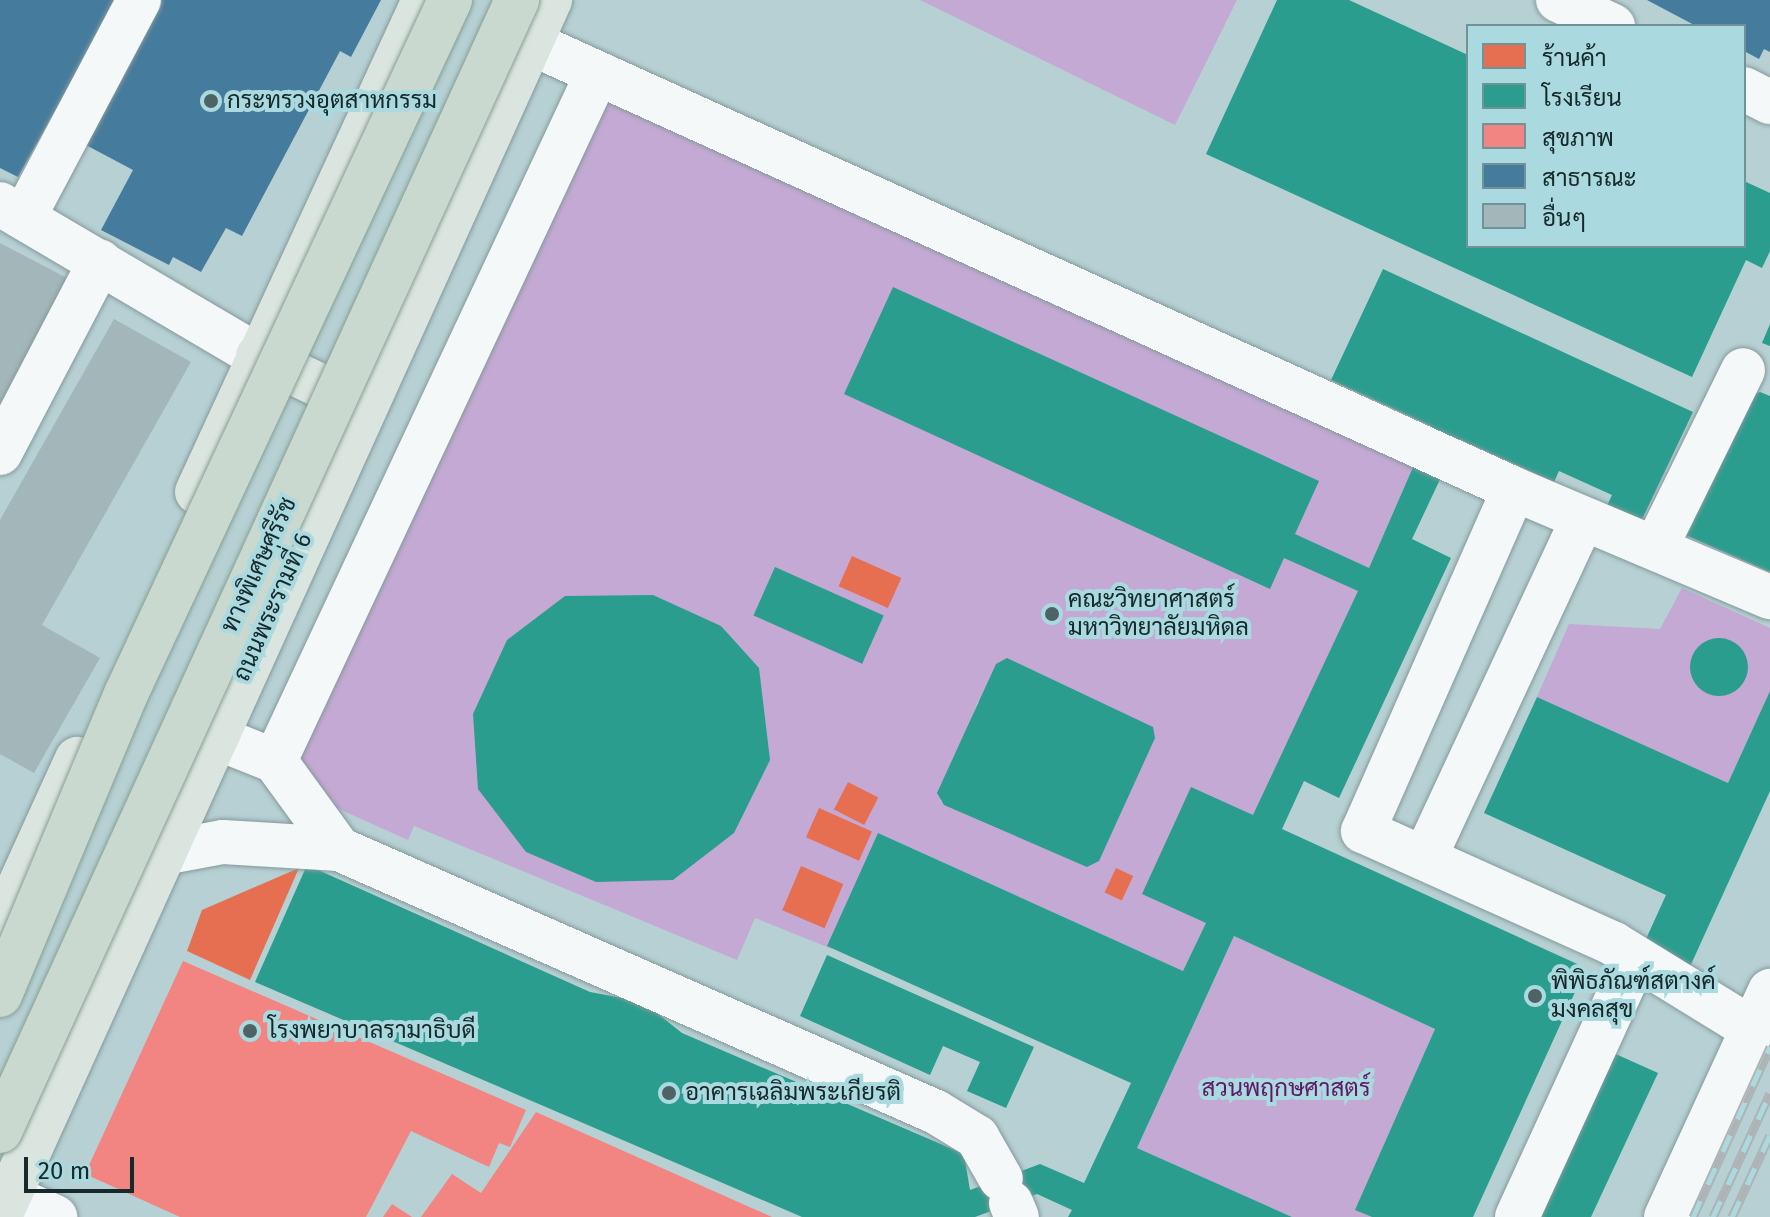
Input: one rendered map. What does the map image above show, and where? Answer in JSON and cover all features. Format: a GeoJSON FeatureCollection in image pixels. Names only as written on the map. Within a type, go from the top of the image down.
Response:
{"type":"FeatureCollection","features":[{"type":"Feature","properties":{"kind":"highway"},"geometry":{"type":"LineString","coordinates":[[0,995],[126,694],[450,0]]}},
{"type":"Feature","properties":{"kind":"highway","name":"ทางพิเศษศรีรัช"},"geometry":{"type":"LineString","coordinates":[[0,1131],[517,0]]}},
{"type":"Feature","properties":{"kind":"main road"},"geometry":{"type":"LineString","coordinates":[[0,928],[258,356],[424,0]]}},
{"type":"Feature","properties":{"kind":"main road","name":"ถนนพระรามที่ 6"},"geometry":{"type":"LineString","coordinates":[[5,1206],[363,406],[550,0]]}},
{"type":"Feature","properties":{"kind":"main road"},"geometry":{"type":"LineString","coordinates":[[258,356],[363,406]]}},
{"type":"Feature","properties":{"kind":"street"},"geometry":{"type":"LineString","coordinates":[[139,0],[12,210],[258,356]]}},
{"type":"Feature","properties":{"kind":"street"},"geometry":{"type":"LineString","coordinates":[[1558,0],[1609,24]]}},
{"type":"Feature","properties":{"kind":"street"},"geometry":{"type":"LineString","coordinates":[[531,43],[1514,489],[1770,597]]}},
{"type":"Feature","properties":{"kind":"street"},"geometry":{"type":"LineString","coordinates":[[275,761],[597,74]]}},
{"type":"Feature","properties":{"kind":"street"},"geometry":{"type":"LineString","coordinates":[[1746,90],[1770,102]]}},
{"type":"Feature","properties":{"kind":"street"},"geometry":{"type":"LineString","coordinates":[[0,453],[100,262]]}},
{"type":"Feature","properties":{"kind":"street"},"geometry":{"type":"LineString","coordinates":[[1656,547],[1749,367]]}},
{"type":"Feature","properties":{"kind":"street"},"geometry":{"type":"LineString","coordinates":[[1514,489],[1363,831],[1426,855],[1614,944],[1634,961],[1761,1010],[1666,1217]]}},
{"type":"Feature","properties":{"kind":"street"},"geometry":{"type":"LineString","coordinates":[[1426,855],[1583,519]]}},
{"type":"Feature","properties":{"kind":"street"},"geometry":{"type":"LineString","coordinates":[[215,737],[275,761],[339,849]]}},
{"type":"Feature","properties":{"kind":"street"},"geometry":{"type":"LineString","coordinates":[[164,853],[223,842],[339,849],[936,1112],[977,1137],[1010,1200]]}},
{"type":"Feature","properties":{"kind":"street"},"geometry":{"type":"LineString","coordinates":[[1517,1217],[1634,961]]}},
{"type":"Feature","properties":{"kind":"street"},"geometry":{"type":"LineString","coordinates":[[5,1206],[55,1217]]}},
{"type":"Feature","properties":{"kind":"green space"},"geometry":{"type":"Polygon","coordinates":[[[920,0],[1237,0],[1175,125],[920,0]]]}},
{"type":"Feature","properties":{"kind":"green space"},"geometry":{"type":"Polygon","coordinates":[[[582,80],[1415,463],[1255,827],[1183,971],[878,833],[832,949],[755,918],[737,960],[414,826],[408,840],[261,774],[582,80]],[[978,701],[940,801],[1090,859],[1132,769],[978,701]]]}},
{"type":"Feature","properties":{"kind":"green space"},"geometry":{"type":"Polygon","coordinates":[[[1682,588],[1770,628],[1770,691],[1728,783],[1537,697],[1569,624],[1660,629],[1682,588]]]}},
{"type":"Feature","properties":{"kind":"green space","name":"สวนพฤกษศาสตร์"},"geometry":{"type":"Polygon","coordinates":[[[1234,936],[1435,1029],[1356,1210],[1372,1217],[1292,1217],[1137,1148],[1234,936]]]}},
{"type":"Feature","properties":{"kind":"building: ร้านค้า"},"geometry":{"type":"Polygon","coordinates":[[[852,556],[901,578],[888,608],[839,586],[852,556]]]}},
{"type":"Feature","properties":{"kind":"building: ร้านค้า"},"geometry":{"type":"Polygon","coordinates":[[[848,782],[878,797],[864,825],[834,810],[848,782]]]}},
{"type":"Feature","properties":{"kind":"building: ร้านค้า"},"geometry":{"type":"Polygon","coordinates":[[[819,808],[872,832],[859,861],[806,837],[819,808]]]}},
{"type":"Feature","properties":{"kind":"building: ร้านค้า"},"geometry":{"type":"Polygon","coordinates":[[[801,866],[843,884],[825,928],[782,910],[801,866]]]}},
{"type":"Feature","properties":{"kind":"building: ร้านค้า"},"geometry":{"type":"Polygon","coordinates":[[[299,868],[250,980],[187,951],[202,910],[299,868]]]}},
{"type":"Feature","properties":{"kind":"building: ร้านค้า"},"geometry":{"type":"Polygon","coordinates":[[[1116,868],[1133,876],[1122,901],[1105,892],[1116,868]]]}},
{"type":"Feature","properties":{"kind":"building: โรงเรียน"},"geometry":{"type":"Polygon","coordinates":[[[1277,0],[1349,0],[1466,54],[1466,248],[1746,248],[1746,182],[1770,193],[1770,251],[1762,268],[1746,260],[1692,377],[1206,154],[1277,0]]]}},
{"type":"Feature","properties":{"kind":"building: โรงเรียน"},"geometry":{"type":"Polygon","coordinates":[[[1383,269],[1693,412],[1638,528],[1604,512],[1612,495],[1559,471],[1554,482],[1459,439],[1412,539],[1451,558],[1339,798],[1304,781],[1282,829],[1586,968],[1473,1217],[1372,1217],[1355,1210],[1435,1029],[1234,936],[1137,1148],[1292,1217],[1068,1217],[1072,1210],[1037,1194],[975,1217],[802,1217],[255,982],[307,865],[590,992],[643,1002],[682,1033],[964,1154],[970,1190],[1040,1164],[1084,1183],[1131,1083],[827,946],[878,833],[1183,971],[1206,923],[1142,894],[1191,787],[1253,815],[1358,591],[1284,558],[1270,589],[844,394],[893,287],[1319,481],[1295,534],[1369,568],[1431,426],[1331,380],[1383,269]]]}},
{"type":"Feature","properties":{"kind":"building: โรงเรียน"},"geometry":{"type":"Polygon","coordinates":[[[1770,324],[1770,346],[1762,343],[1770,324]]]}},
{"type":"Feature","properties":{"kind":"building: โรงเรียน"},"geometry":{"type":"Polygon","coordinates":[[[1760,392],[1770,396],[1770,572],[1683,534],[1745,397],[1760,392]]]}},
{"type":"Feature","properties":{"kind":"building: โรงเรียน"},"geometry":{"type":"Polygon","coordinates":[[[775,567],[884,615],[862,664],[753,615],[775,567]]]}},
{"type":"Feature","properties":{"kind":"building: โรงเรียน"},"geometry":{"type":"Polygon","coordinates":[[[653,595],[721,626],[759,668],[770,760],[734,833],[673,880],[596,882],[526,852],[478,789],[473,714],[507,640],[565,596],[653,595]]]}},
{"type":"Feature","properties":{"kind":"building: โรงเรียน"},"geometry":{"type":"Polygon","coordinates":[[[1719,638],[1730,640],[1739,647],[1746,656],[1746,678],[1739,687],[1730,694],[1719,696],[1708,694],[1699,687],[1692,678],[1690,667],[1692,656],[1699,647],[1708,640],[1719,638]]]}},
{"type":"Feature","properties":{"kind":"building: โรงเรียน"},"geometry":{"type":"Polygon","coordinates":[[[1007,658],[1153,727],[1155,738],[1099,861],[1087,867],[944,805],[937,793],[996,664],[1007,658]]]}},
{"type":"Feature","properties":{"kind":"building: โรงเรียน"},"geometry":{"type":"Polygon","coordinates":[[[1770,691],[1770,791],[1688,971],[1641,950],[1666,895],[1484,813],[1537,697],[1728,783],[1770,691]]]}},
{"type":"Feature","properties":{"kind":"building: โรงเรียน"},"geometry":{"type":"Polygon","coordinates":[[[827,955],[1034,1047],[1006,1108],[967,1091],[980,1062],[943,1046],[930,1075],[800,1016],[827,955]]]}},
{"type":"Feature","properties":{"kind":"building: โรงเรียน"},"geometry":{"type":"Polygon","coordinates":[[[1609,1051],[1658,1073],[1591,1217],[1532,1217],[1609,1051]]]}},
{"type":"Feature","properties":{"kind":"building: สุขภาพ","name":"โรงพยาบาลรามาธิบดี"},"geometry":{"type":"Polygon","coordinates":[[[183,961],[526,1110],[510,1147],[499,1143],[489,1167],[411,1131],[366,1217],[180,1217],[85,1174],[183,961]]]}},
{"type":"Feature","properties":{"kind":"building: สุขภาพ"},"geometry":{"type":"Polygon","coordinates":[[[536,1112],[772,1217],[421,1217],[452,1174],[481,1193],[536,1112]]]}},
{"type":"Feature","properties":{"kind":"building: สุขภาพ"},"geometry":{"type":"Polygon","coordinates":[[[392,1204],[412,1217],[383,1217],[392,1204]]]}},
{"type":"Feature","properties":{"kind":"building: สาธารณะ"},"geometry":{"type":"Polygon","coordinates":[[[0,0],[117,0],[18,177],[0,168],[0,0]]]}},
{"type":"Feature","properties":{"kind":"building: สาธารณะ","name":"กระทรวงอุตสาหกรรม"},"geometry":{"type":"Polygon","coordinates":[[[152,0],[381,0],[351,57],[340,51],[242,236],[226,228],[201,272],[173,257],[169,265],[101,230],[133,170],[84,144],[152,0]]]}},
{"type":"Feature","properties":{"kind":"building: สาธารณะ"},"geometry":{"type":"Polygon","coordinates":[[[1647,0],[1770,0],[1770,52],[1764,49],[1759,59],[1746,52],[1746,24],[1692,24],[1647,0]]]}},
{"type":"Feature","properties":{"kind":"building: อื่นๆ"},"geometry":{"type":"Polygon","coordinates":[[[0,243],[67,278],[0,404],[0,243]]]}},
{"type":"Feature","properties":{"kind":"building: อื่นๆ"},"geometry":{"type":"Polygon","coordinates":[[[114,319],[191,362],[42,625],[100,658],[34,773],[0,754],[0,520],[114,319]]]}},
{"type":"Feature","properties":{"kind":"railway"},"geometry":{"type":"LineString","coordinates":[[1693,1217],[1770,1047]]}},
{"type":"Feature","properties":{"kind":"railway"},"geometry":{"type":"LineString","coordinates":[[1713,1217],[1770,1093]]}},
{"type":"Feature","properties":{"kind":"railway"},"geometry":{"type":"LineString","coordinates":[[1732,1217],[1770,1135]]}},
{"type":"Feature","properties":{"kind":"place","name":"กระทรวงอุตสาหกรรม"},"geometry":{"type":"Point","coordinates":[211,101]}},
{"type":"Feature","properties":{"kind":"place","name":"คณะวิทยาศาสตร์ มหาวิทยาลัยมหิดล"},"geometry":{"type":"Point","coordinates":[1052,614]}},
{"type":"Feature","properties":{"kind":"place","name":"พิพิธภัณฑ์สตางค์ มงคลสุข"},"geometry":{"type":"Point","coordinates":[1535,996]}},
{"type":"Feature","properties":{"kind":"place","name":"โรงพยาบาลรามาธิบดี"},"geometry":{"type":"Point","coordinates":[250,1031]}},
{"type":"Feature","properties":{"kind":"place","name":"อาคารเฉลิมพระเกียรติ"},"geometry":{"type":"Point","coordinates":[669,1093]}}]}
